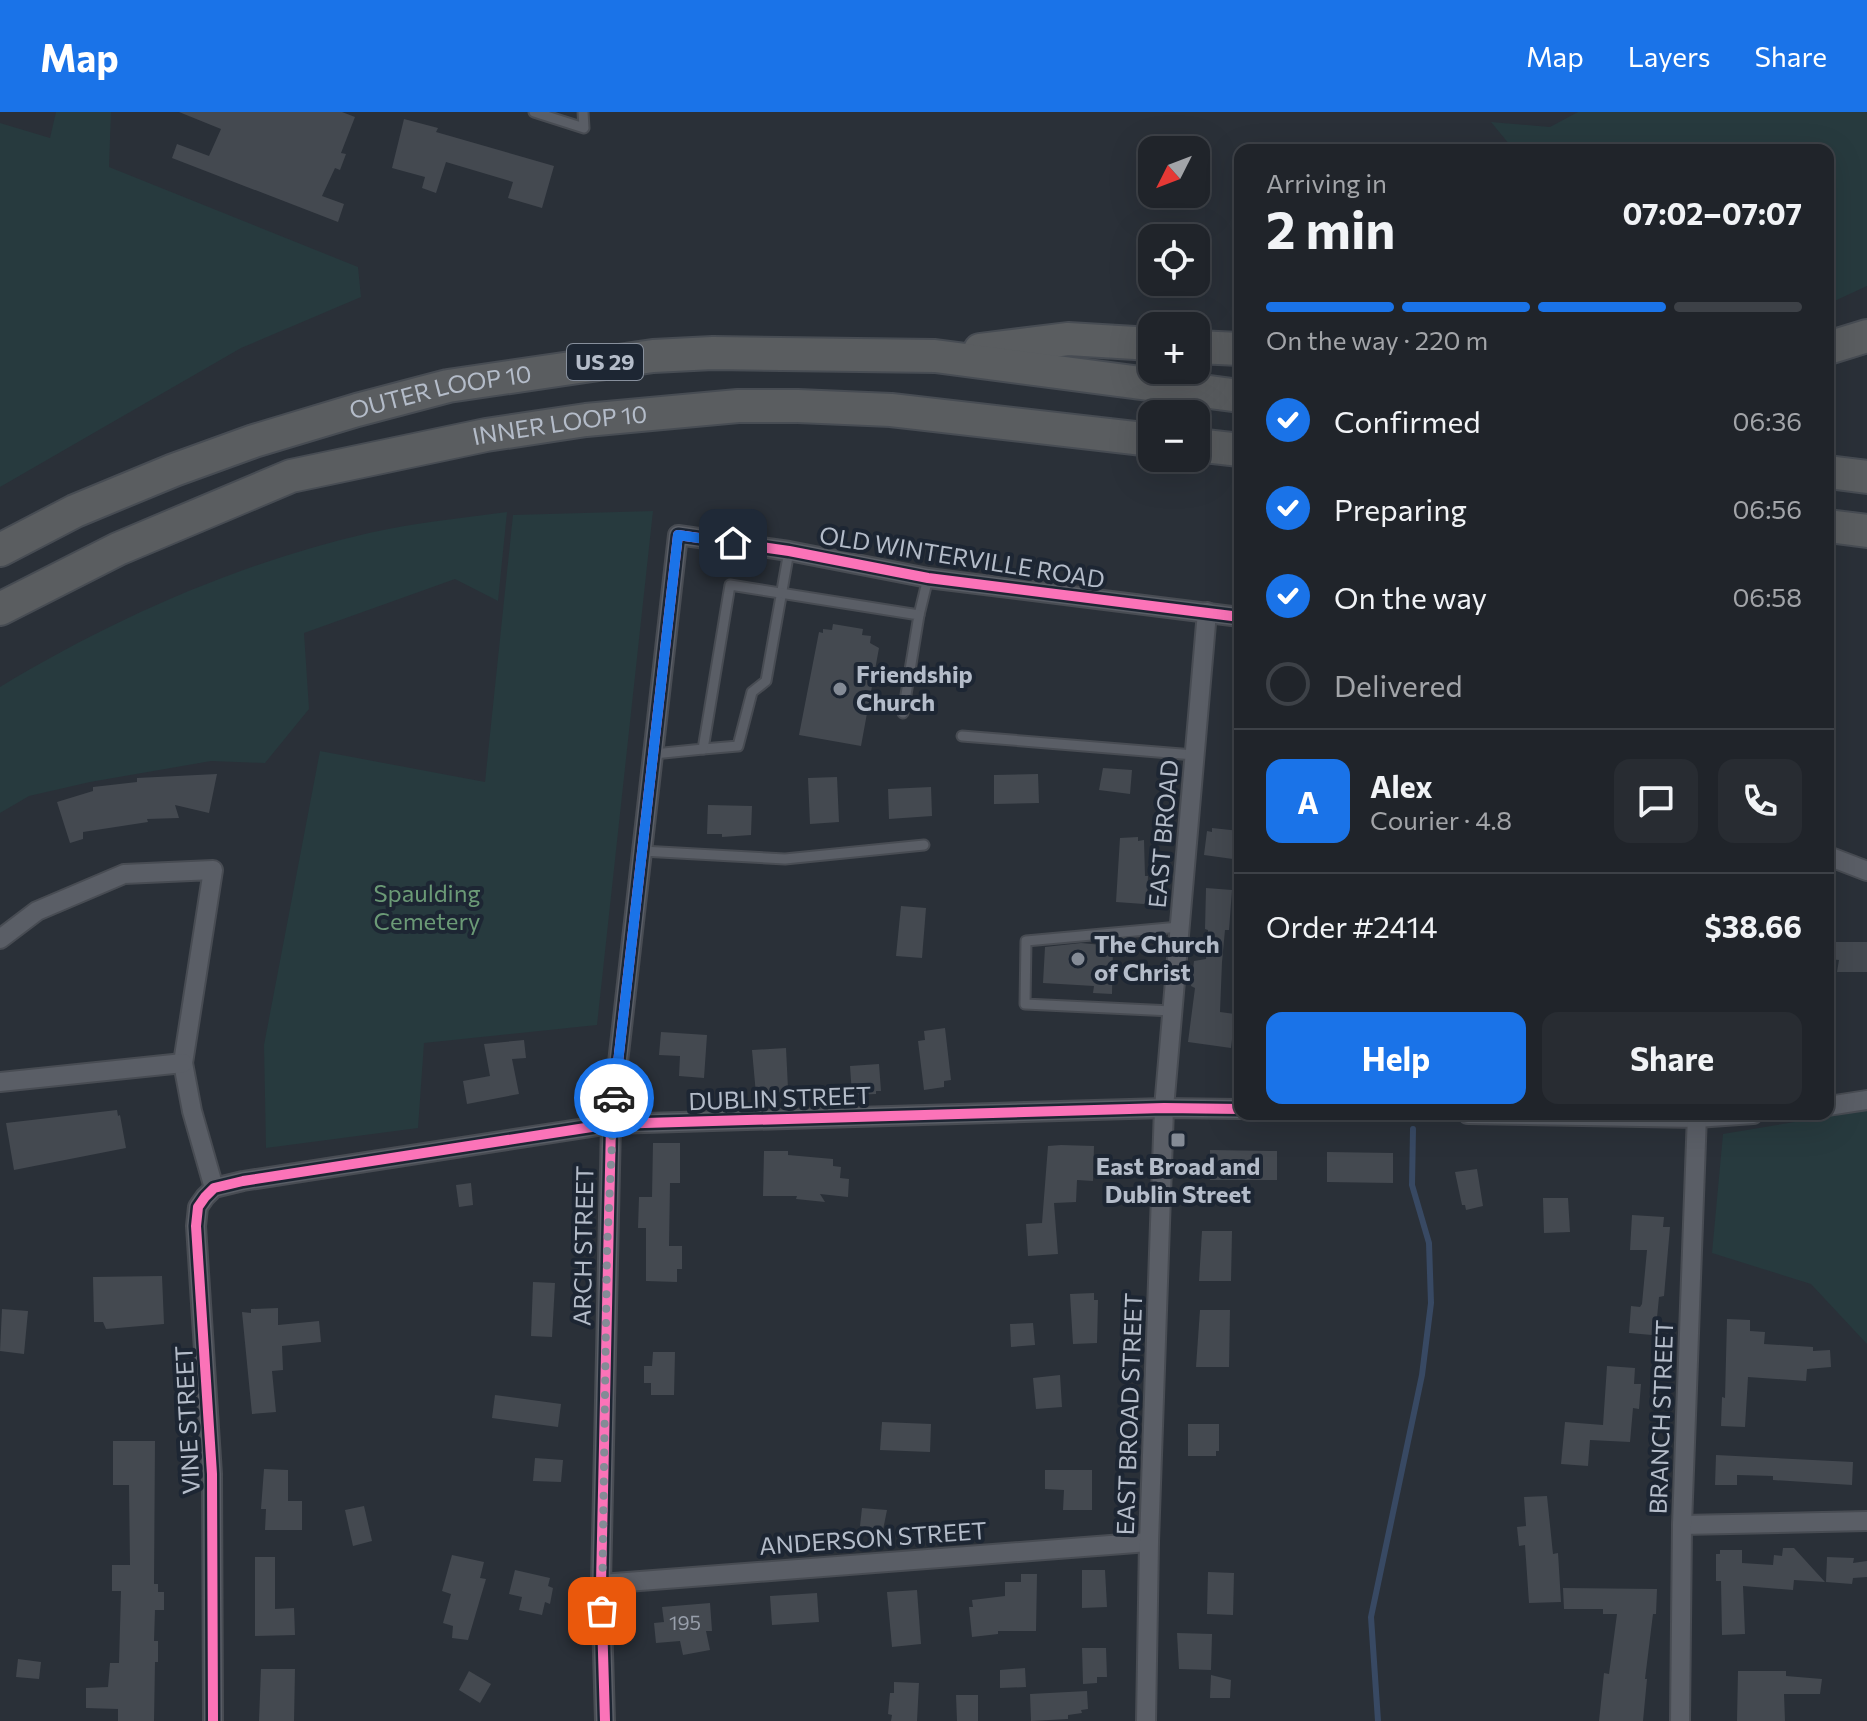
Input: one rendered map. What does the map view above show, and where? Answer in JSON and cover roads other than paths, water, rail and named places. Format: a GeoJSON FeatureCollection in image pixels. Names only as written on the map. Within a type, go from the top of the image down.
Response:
{"type":"FeatureCollection","features":[{"type":"Feature","properties":{"kind":"highway"},"geometry":{"type":"LineString","coordinates":[[1834,346],[1867,336]]}},
{"type":"Feature","properties":{"kind":"highway"},"geometry":{"type":"LineString","coordinates":[[935,356],[1068,339],[1138,343]]}},
{"type":"Feature","properties":{"kind":"highway"},"geometry":{"type":"LineString","coordinates":[[1210,348],[1234,349]]}},
{"type":"Feature","properties":{"kind":"highway","name":"OUTER LOOP 10"},"geometry":{"type":"LineString","coordinates":[[0,550],[75,511],[187,465],[313,423],[448,386],[653,356],[743,353],[935,356],[1234,395]]}},
{"type":"Feature","properties":{"kind":"highway","name":"INNER LOOP 10"},"geometry":{"type":"LineString","coordinates":[[0,609],[118,549],[291,476],[486,435],[586,420],[738,406],[798,406],[891,410],[1138,438]]}},
{"type":"Feature","properties":{"kind":"highway"},"geometry":{"type":"LineString","coordinates":[[1210,447],[1234,449]]}},
{"type":"Feature","properties":{"kind":"highway"},"geometry":{"type":"LineString","coordinates":[[1834,473],[1867,477]]}},
{"type":"Feature","properties":{"kind":"highway"},"geometry":{"type":"LineString","coordinates":[[1834,527],[1867,531]]}},
{"type":"Feature","properties":{"kind":"street","name":"OLD WINTERVILLE ROAD"},"geometry":{"type":"LineString","coordinates":[[678,535],[789,551],[928,578],[1234,616]]}},
{"type":"Feature","properties":{"kind":"street","name":"ARCH STREET"},"geometry":{"type":"LineString","coordinates":[[605,1721],[601,1584],[611,1124],[678,535]]}},
{"type":"Feature","properties":{"kind":"street","name":"EAST BROAD"},"geometry":{"type":"LineString","coordinates":[[1164,1108],[1207,612]]}},
{"type":"Feature","properties":{"kind":"street"},"geometry":{"type":"LineString","coordinates":[[1834,858],[1867,871]]}},
{"type":"Feature","properties":{"kind":"street"},"geometry":{"type":"LineString","coordinates":[[0,939],[37,911],[124,874],[213,870],[183,1063],[192,1111],[214,1188]]}},
{"type":"Feature","properties":{"kind":"street"},"geometry":{"type":"LineString","coordinates":[[0,1082],[183,1063]]}},
{"type":"Feature","properties":{"kind":"street"},"geometry":{"type":"LineString","coordinates":[[1834,1105],[1867,1100]]}},
{"type":"Feature","properties":{"kind":"street","name":"DUBLIN STREET"},"geometry":{"type":"LineString","coordinates":[[214,1188],[277,1175],[611,1124],[1164,1108],[1234,1109]]}},
{"type":"Feature","properties":{"kind":"street","name":"EAST BROAD STREET"},"geometry":{"type":"LineString","coordinates":[[1146,1721],[1164,1108]]}},
{"type":"Feature","properties":{"kind":"street","name":"BRANCH STREET"},"geometry":{"type":"LineString","coordinates":[[1680,1721],[1682,1525],[1697,1120]]}},
{"type":"Feature","properties":{"kind":"street","name":"VINE STREET"},"geometry":{"type":"LineString","coordinates":[[213,1721],[212,1474],[196,1226],[198,1207],[214,1188]]}},
{"type":"Feature","properties":{"kind":"street"},"geometry":{"type":"LineString","coordinates":[[1682,1525],[1867,1521]]}},
{"type":"Feature","properties":{"kind":"street","name":"ANDERSON STREET"},"geometry":{"type":"LineString","coordinates":[[601,1584],[1149,1542]]}},
{"type":"Feature","properties":{"kind":"lane"},"geometry":{"type":"LineString","coordinates":[[534,112],[584,128],[583,112]]}},
{"type":"Feature","properties":{"kind":"lane"},"geometry":{"type":"LineString","coordinates":[[654,754],[738,746],[752,692],[766,681],[789,551]]}},
{"type":"Feature","properties":{"kind":"lane"},"geometry":{"type":"LineString","coordinates":[[903,713],[928,578]]}},
{"type":"Feature","properties":{"kind":"lane"},"geometry":{"type":"LineString","coordinates":[[703,749],[730,585],[919,615]]}},
{"type":"Feature","properties":{"kind":"lane"},"geometry":{"type":"LineString","coordinates":[[962,736],[1194,755]]}},
{"type":"Feature","properties":{"kind":"lane"},"geometry":{"type":"LineString","coordinates":[[642,851],[785,859],[924,845]]}},
{"type":"Feature","properties":{"kind":"lane"},"geometry":{"type":"LineString","coordinates":[[1172,1011],[1025,1004],[1026,941],[1179,927]]}},
{"type":"Feature","properties":{"kind":"waterway"},"geometry":{"type":"LineString","coordinates":[[1378,1721],[1371,1617],[1422,1375],[1431,1303],[1429,1243],[1412,1185],[1413,1129]]}},
{"type":"Feature","properties":{"kind":"place","name":"Friendship Church"},"geometry":{"type":"Point","coordinates":[840,689]}},
{"type":"Feature","properties":{"kind":"place","name":"The Church of Christ"},"geometry":{"type":"Point","coordinates":[1078,959]}},
{"type":"Feature","properties":{"kind":"place","name":"East Broad and Dublin Street"},"geometry":{"type":"Point","coordinates":[1178,1140]}},
{"type":"Feature","properties":{"kind":"park label","name":"Spaulding Cemetery"},"geometry":{"type":"Point","coordinates":[427,908]}}]}
